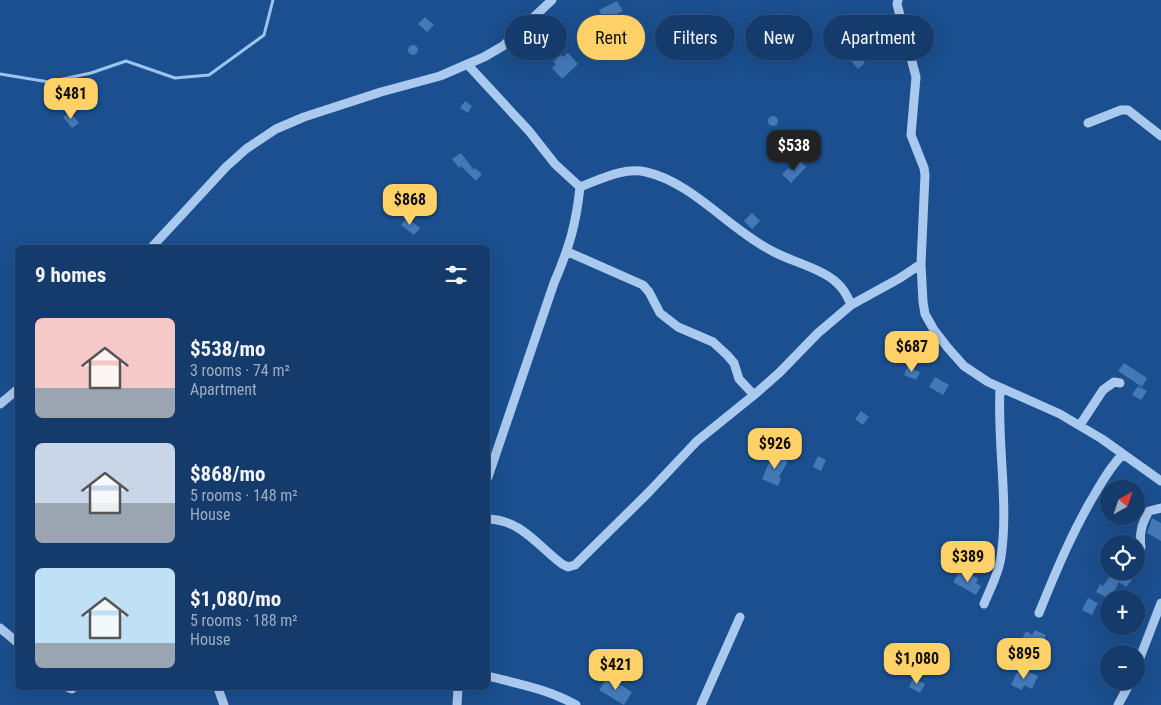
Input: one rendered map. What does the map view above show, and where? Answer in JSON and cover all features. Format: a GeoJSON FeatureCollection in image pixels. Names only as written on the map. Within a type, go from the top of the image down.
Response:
{"type":"FeatureCollection","features":[{"type":"Feature","properties":{"kind":"street"},"geometry":{"type":"LineString","coordinates":[[154,245],[226,167],[246,149],[276,129],[414,82],[440,76],[467,64],[502,46],[552,0]]}},
{"type":"Feature","properties":{"kind":"street"},"geometry":{"type":"LineString","coordinates":[[898,0],[897,4],[903,32],[916,77],[911,135],[925,175],[921,264],[925,314],[934,330],[964,366],[1000,388],[1044,405],[1080,426],[1161,481]]}},
{"type":"Feature","properties":{"kind":"street"},"geometry":{"type":"LineString","coordinates":[[467,64],[529,131],[555,164],[580,187]]}},
{"type":"Feature","properties":{"kind":"street"},"geometry":{"type":"LineString","coordinates":[[1088,123],[1121,110],[1128,110],[1161,136]]}},
{"type":"Feature","properties":{"kind":"street"},"geometry":{"type":"LineString","coordinates":[[580,187],[611,175],[630,171],[646,172],[660,177],[678,185],[770,251],[837,282],[847,295],[851,305]]}},
{"type":"Feature","properties":{"kind":"street"},"geometry":{"type":"LineString","coordinates":[[490,471],[554,283],[568,252],[574,232],[580,187]]}},
{"type":"Feature","properties":{"kind":"street"},"geometry":{"type":"LineString","coordinates":[[568,252],[643,285],[660,313],[674,324],[719,346],[734,363],[739,379],[754,395]]}},
{"type":"Feature","properties":{"kind":"street"},"geometry":{"type":"LineString","coordinates":[[490,519],[514,524],[562,564],[568,567],[575,565],[648,493],[697,440],[779,373],[818,333],[851,305],[921,264]]}},
{"type":"Feature","properties":{"kind":"street"},"geometry":{"type":"LineString","coordinates":[[1080,426],[1103,390],[1114,382],[1120,383]]}},
{"type":"Feature","properties":{"kind":"street"},"geometry":{"type":"LineString","coordinates":[[984,604],[1001,556],[1003,530],[1000,388]]}},
{"type":"Feature","properties":{"kind":"street"},"geometry":{"type":"LineString","coordinates":[[0,404],[15,392]]}},
{"type":"Feature","properties":{"kind":"street"},"geometry":{"type":"LineString","coordinates":[[1039,613],[1068,541],[1105,477],[1123,454]]}},
{"type":"Feature","properties":{"kind":"street"},"geometry":{"type":"LineString","coordinates":[[1140,535],[1143,520],[1149,511],[1161,508]]}},
{"type":"Feature","properties":{"kind":"street"},"geometry":{"type":"LineString","coordinates":[[1145,645],[1161,603]]}},
{"type":"Feature","properties":{"kind":"street"},"geometry":{"type":"LineString","coordinates":[[701,705],[740,617]]}},
{"type":"Feature","properties":{"kind":"street"},"geometry":{"type":"LineString","coordinates":[[0,628],[15,640]]}},
{"type":"Feature","properties":{"kind":"street"},"geometry":{"type":"LineString","coordinates":[[490,676],[534,687],[576,705]]}},
{"type":"Feature","properties":{"kind":"street"},"geometry":{"type":"LineString","coordinates":[[219,690],[224,705]]}},
{"type":"Feature","properties":{"kind":"street"},"geometry":{"type":"LineString","coordinates":[[457,705],[458,690]]}},
{"type":"Feature","properties":{"kind":"street"},"geometry":{"type":"LineString","coordinates":[[1118,705],[1126,690]]}},
{"type":"Feature","properties":{"kind":"building"},"geometry":{"type":"Polygon","coordinates":[[[617,1],[623,11],[615,15],[602,15],[599,10],[617,1]]]}},
{"type":"Feature","properties":{"kind":"building"},"geometry":{"type":"Polygon","coordinates":[[[425,17],[434,25],[427,32],[418,24],[425,17]]]}},
{"type":"Feature","properties":{"kind":"building"},"geometry":{"type":"Polygon","coordinates":[[[413,45],[418,50],[413,55],[408,50],[413,45]]]}},
{"type":"Feature","properties":{"kind":"building"},"geometry":{"type":"Polygon","coordinates":[[[567,54],[578,64],[562,79],[552,68],[556,64],[553,62],[555,60],[567,60],[567,54]]]}},
{"type":"Feature","properties":{"kind":"building"},"geometry":{"type":"Polygon","coordinates":[[[850,60],[862,60],[865,63],[858,69],[850,60]]]}},
{"type":"Feature","properties":{"kind":"building"},"geometry":{"type":"Polygon","coordinates":[[[465,101],[472,106],[468,113],[460,108],[465,101]]]}},
{"type":"Feature","properties":{"kind":"building"},"geometry":{"type":"Polygon","coordinates":[[[70,112],[79,123],[72,128],[63,117],[70,112]]]}},
{"type":"Feature","properties":{"kind":"building"},"geometry":{"type":"Polygon","coordinates":[[[773,116],[778,121],[773,126],[768,121],[773,116]]]}},
{"type":"Feature","properties":{"kind":"building"},"geometry":{"type":"Polygon","coordinates":[[[461,153],[474,170],[475,168],[482,174],[476,181],[461,166],[459,168],[452,159],[461,153]]]}},
{"type":"Feature","properties":{"kind":"building"},"geometry":{"type":"Polygon","coordinates":[[[800,161],[806,167],[791,183],[782,174],[789,168],[791,170],[800,161]]]}},
{"type":"Feature","properties":{"kind":"building"},"geometry":{"type":"Polygon","coordinates":[[[752,213],[760,221],[752,229],[744,221],[752,213]]]}},
{"type":"Feature","properties":{"kind":"building"},"geometry":{"type":"Polygon","coordinates":[[[407,218],[420,228],[414,235],[401,225],[407,218]]]}},
{"type":"Feature","properties":{"kind":"building"},"geometry":{"type":"Polygon","coordinates":[[[1124,363],[1147,378],[1142,387],[1118,371],[1124,363]]]}},
{"type":"Feature","properties":{"kind":"building"},"geometry":{"type":"Polygon","coordinates":[[[907,367],[920,372],[916,380],[904,375],[907,367]]]}},
{"type":"Feature","properties":{"kind":"building"},"geometry":{"type":"Polygon","coordinates":[[[935,377],[949,385],[943,395],[929,387],[935,377]]]}},
{"type":"Feature","properties":{"kind":"building"},"geometry":{"type":"Polygon","coordinates":[[[1138,386],[1147,391],[1141,400],[1132,395],[1138,386]]]}},
{"type":"Feature","properties":{"kind":"building"},"geometry":{"type":"Polygon","coordinates":[[[861,411],[869,417],[863,425],[855,419],[861,411]]]}},
{"type":"Feature","properties":{"kind":"building"},"geometry":{"type":"Polygon","coordinates":[[[773,453],[788,461],[779,477],[781,478],[778,486],[762,479],[773,453]]]}},
{"type":"Feature","properties":{"kind":"building"},"geometry":{"type":"Polygon","coordinates":[[[818,456],[826,460],[821,471],[813,467],[818,456]]]}},
{"type":"Feature","properties":{"kind":"building"},"geometry":{"type":"Polygon","coordinates":[[[1152,518],[1161,523],[1161,541],[1147,533],[1152,518]]]}},
{"type":"Feature","properties":{"kind":"building"},"geometry":{"type":"Polygon","coordinates":[[[945,555],[953,560],[948,568],[940,563],[945,555]]]}},
{"type":"Feature","properties":{"kind":"building"},"geometry":{"type":"Polygon","coordinates":[[[959,573],[968,579],[970,574],[978,579],[976,583],[981,586],[976,595],[953,582],[959,573]]]}},
{"type":"Feature","properties":{"kind":"building"},"geometry":{"type":"Polygon","coordinates":[[[1107,580],[1132,580],[1126,587],[1119,582],[1115,590],[1100,590],[1100,594],[1096,592],[1100,584],[1103,586],[1107,580]]]}},
{"type":"Feature","properties":{"kind":"building"},"geometry":{"type":"Polygon","coordinates":[[[1088,598],[1098,603],[1092,615],[1082,610],[1088,598]]]}},
{"type":"Feature","properties":{"kind":"building"},"geometry":{"type":"Polygon","coordinates":[[[1035,630],[1046,635],[1044,639],[1050,642],[1044,656],[1020,643],[1026,631],[1032,635],[1035,630]]]}},
{"type":"Feature","properties":{"kind":"building"},"geometry":{"type":"Polygon","coordinates":[[[1019,668],[1038,676],[1032,689],[1024,685],[1022,690],[1011,685],[1019,668]]]}},
{"type":"Feature","properties":{"kind":"building"},"geometry":{"type":"Polygon","coordinates":[[[608,677],[632,692],[624,705],[599,690],[608,677]]]}},
{"type":"Feature","properties":{"kind":"building"},"geometry":{"type":"Polygon","coordinates":[[[913,678],[925,684],[920,693],[909,687],[913,678]]]}},
{"type":"Feature","properties":{"kind":"waterway"},"geometry":{"type":"LineString","coordinates":[[0,74],[49,82],[91,73],[126,61],[175,78],[209,75],[264,35],[273,0]]}}]}
